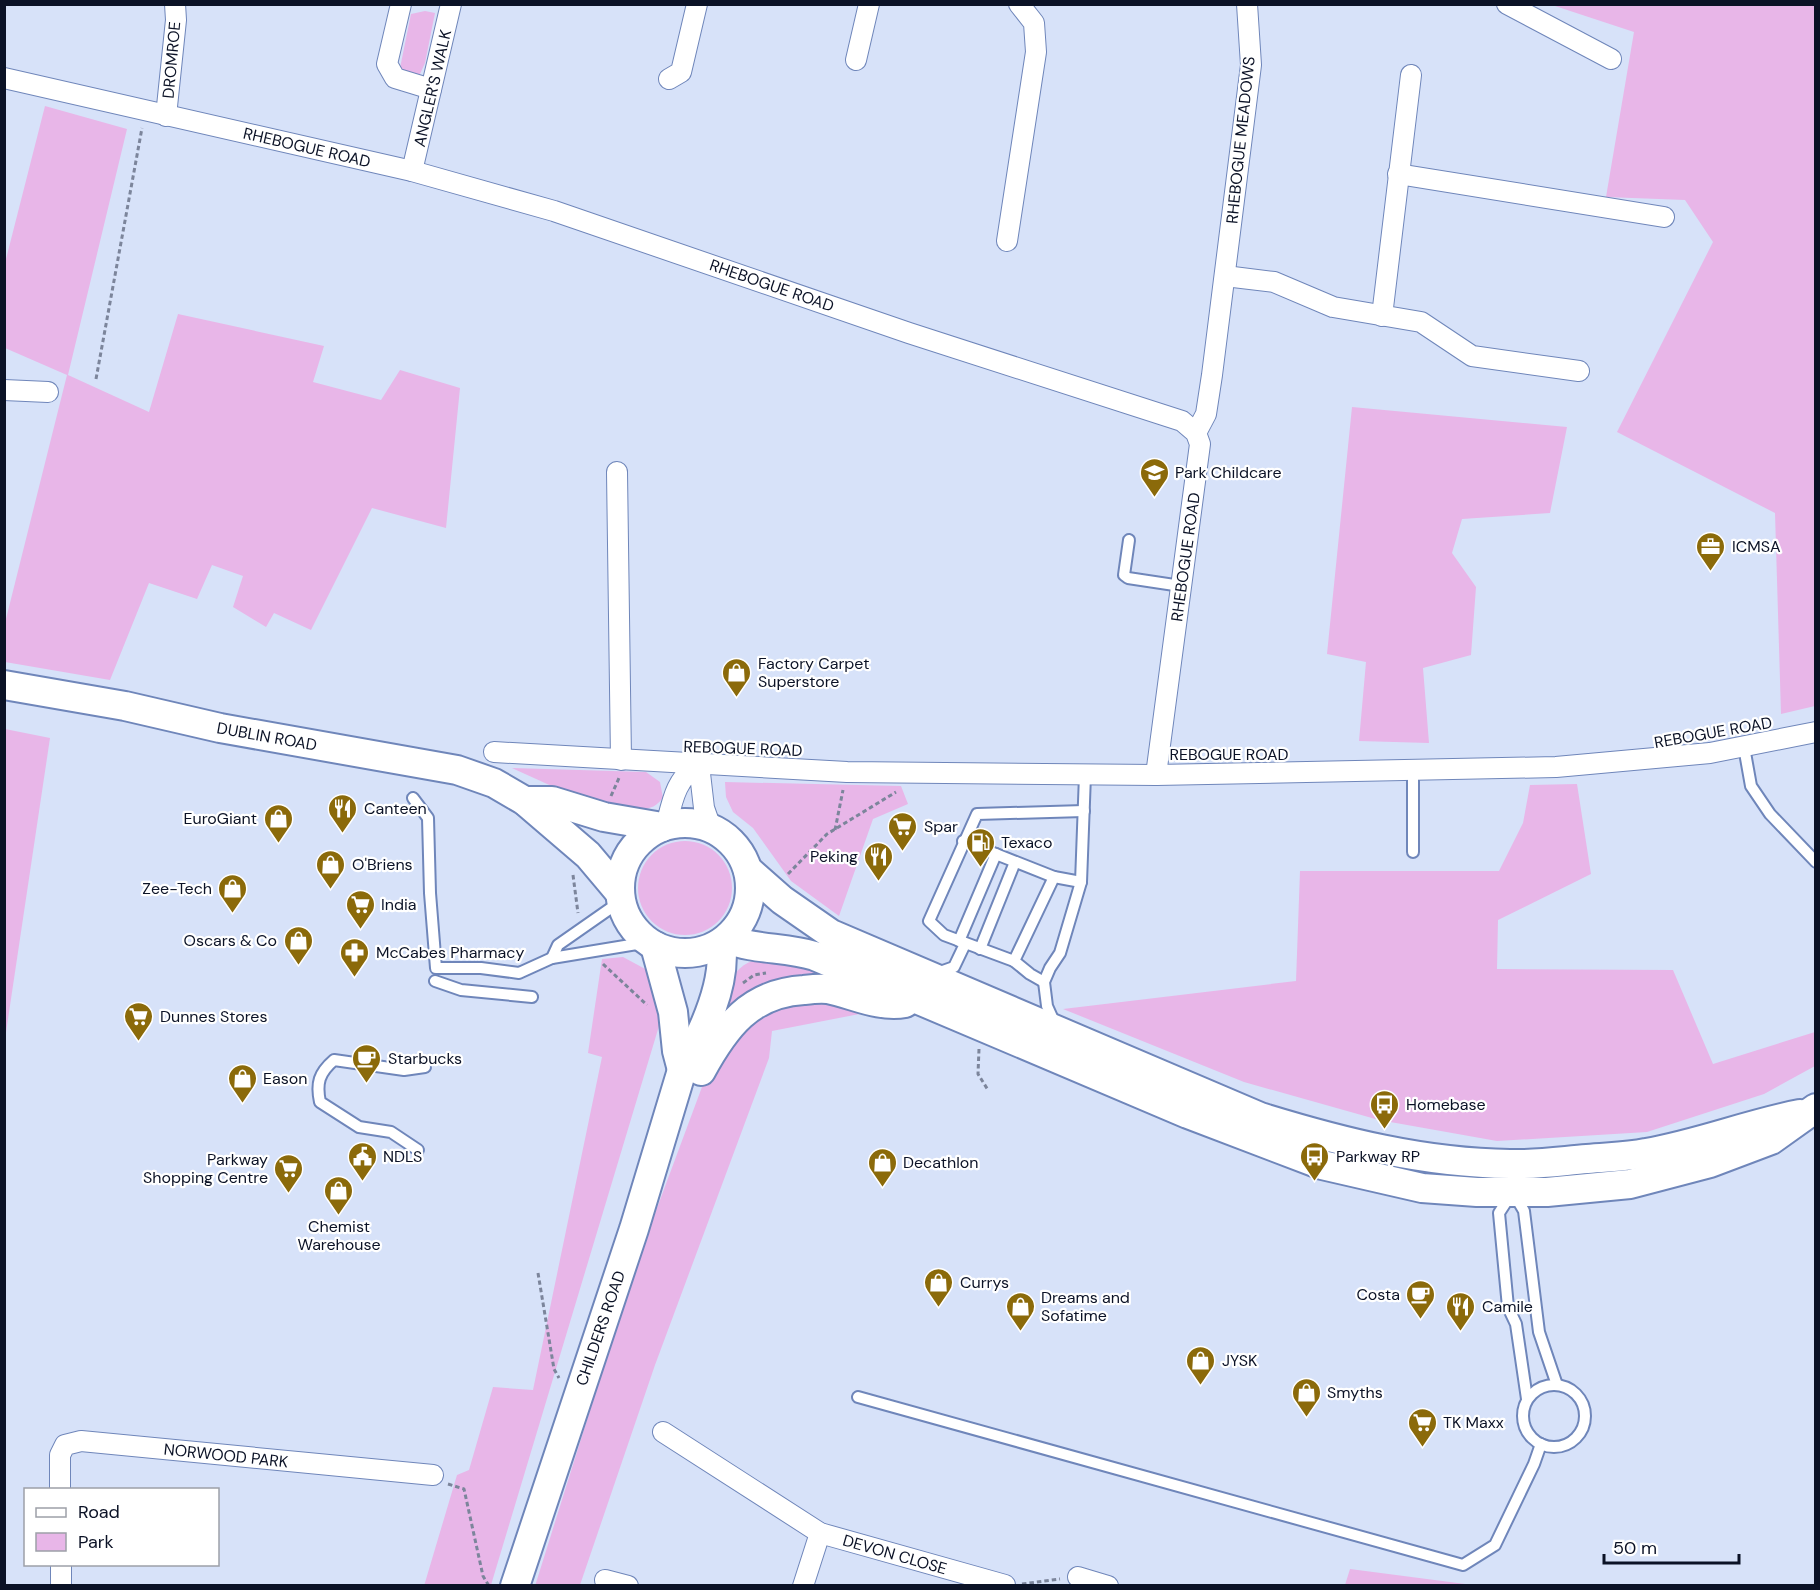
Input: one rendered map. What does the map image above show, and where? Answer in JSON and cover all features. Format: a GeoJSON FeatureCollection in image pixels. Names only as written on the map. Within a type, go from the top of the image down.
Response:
{"type":"FeatureCollection","features":[{"type":"Feature","properties":{"kind":"main road","name":"DUBLIN ROAD"},"geometry":{"type":"LineString","coordinates":[[4,684],[125,706],[220,728],[457,770],[494,783],[525,801],[588,855],[620,897]]}},
{"type":"Feature","properties":{"kind":"main road"},"geometry":{"type":"LineString","coordinates":[[525,801],[552,801],[604,817],[664,826],[689,823],[711,828],[727,838],[740,853],[748,870],[751,889],[748,908],[739,925],[724,941],[699,951],[676,952],[652,944]]}},
{"type":"Feature","properties":{"kind":"main road"},"geometry":{"type":"LineString","coordinates":[[664,826],[647,835],[635,846],[623,868],[620,897],[627,917],[652,944],[673,1012],[679,1083],[699,1075],[718,1039],[743,1013],[764,999],[787,991],[825,989],[892,1005],[921,1000]]}},
{"type":"Feature","properties":{"kind":"main road"},"geometry":{"type":"LineString","coordinates":[[748,870],[782,900],[831,934],[1058,1033],[1260,1117],[1326,1137],[1511,1178],[1547,1192],[1630,1184],[1710,1163],[1771,1140],[1811,1110]]}},
{"type":"Feature","properties":{"kind":"main road"},"geometry":{"type":"LineString","coordinates":[[724,941],[748,947],[794,949],[816,956],[1188,1114],[1322,1165],[1422,1188],[1511,1178]]}},
{"type":"Feature","properties":{"kind":"main road","name":"CHILDERS ROAD"},"geometry":{"type":"LineString","coordinates":[[515,1586],[679,1083],[717,987],[724,941]]}},
{"type":"Feature","properties":{"kind":"street","name":"DROMROE"},"geometry":{"type":"LineString","coordinates":[[166,116],[176,20],[175,4]]}},
{"type":"Feature","properties":{"kind":"street"},"geometry":{"type":"LineString","coordinates":[[400,4],[387,64],[395,78],[431,89]]}},
{"type":"Feature","properties":{"kind":"street","name":"ANGLER'S WALK"},"geometry":{"type":"LineString","coordinates":[[412,171],[451,4]]}},
{"type":"Feature","properties":{"kind":"street"},"geometry":{"type":"LineString","coordinates":[[669,79],[681,72],[697,4]]}},
{"type":"Feature","properties":{"kind":"street"},"geometry":{"type":"LineString","coordinates":[[856,60],[868,4]]}},
{"type":"Feature","properties":{"kind":"street"},"geometry":{"type":"LineString","coordinates":[[1006,240],[1036,52],[1034,23],[1019,4]]}},
{"type":"Feature","properties":{"kind":"street","name":"RHEBOGUE MEADOWS"},"geometry":{"type":"LineString","coordinates":[[1196,433],[1206,414],[1251,65],[1247,4]]}},
{"type":"Feature","properties":{"kind":"street"},"geometry":{"type":"LineString","coordinates":[[1507,4],[1611,59]]}},
{"type":"Feature","properties":{"kind":"street"},"geometry":{"type":"LineString","coordinates":[[1382,316],[1412,75]]}},
{"type":"Feature","properties":{"kind":"street","name":"RHEBOGUE ROAD"},"geometry":{"type":"LineString","coordinates":[[4,78],[145,112],[412,171],[554,211],[909,333],[1182,421],[1196,433],[1200,444],[1156,775]]}},
{"type":"Feature","properties":{"kind":"street"},"geometry":{"type":"LineString","coordinates":[[1398,174],[1664,217]]}},
{"type":"Feature","properties":{"kind":"street"},"geometry":{"type":"LineString","coordinates":[[1225,276],[1274,282],[1333,307],[1421,322],[1472,356],[1578,371]]}},
{"type":"Feature","properties":{"kind":"street"},"geometry":{"type":"LineString","coordinates":[[4,390],[48,392]]}},
{"type":"Feature","properties":{"kind":"street"},"geometry":{"type":"LineString","coordinates":[[616,472],[621,768]]}},
{"type":"Feature","properties":{"kind":"street","name":"REBOGUE ROAD"},"geometry":{"type":"LineString","coordinates":[[494,752],[621,768],[699,765],[915,774],[1156,775],[1579,765],[1710,753],[1815,732]]}},
{"type":"Feature","properties":{"kind":"street","name":"REBOGUE ROAD"},"geometry":{"type":"LineString","coordinates":[[664,826],[675,791],[686,772],[699,765]]}},
{"type":"Feature","properties":{"kind":"street","name":"REBOGUE ROAD"},"geometry":{"type":"LineString","coordinates":[[699,765],[704,808],[711,828]]}},
{"type":"Feature","properties":{"kind":"street","name":"DEVON CLOSE"},"geometry":{"type":"LineString","coordinates":[[663,1432],[820,1533],[1005,1586]]}},
{"type":"Feature","properties":{"kind":"street","name":"NORWOOD PARK"},"geometry":{"type":"LineString","coordinates":[[60,1488],[60,1455],[66,1445],[81,1441],[433,1475]]}},
{"type":"Feature","properties":{"kind":"street","name":"DEVON CLOSE"},"geometry":{"type":"LineString","coordinates":[[803,1586],[820,1533]]}},
{"type":"Feature","properties":{"kind":"street"},"geometry":{"type":"LineString","coordinates":[[61,1566],[62,1586]]}},
{"type":"Feature","properties":{"kind":"street"},"geometry":{"type":"LineString","coordinates":[[1078,1577],[1108,1586]]}},
{"type":"Feature","properties":{"kind":"street"},"geometry":{"type":"LineString","coordinates":[[605,1580],[628,1586]]}},
{"type":"Feature","properties":{"kind":"lane"},"geometry":{"type":"LineString","coordinates":[[1129,540],[1124,575],[1128,578],[1181,586]]}},
{"type":"Feature","properties":{"kind":"lane"},"geometry":{"type":"LineString","coordinates":[[1743,747],[1751,786],[1770,814],[1815,862]]}},
{"type":"Feature","properties":{"kind":"lane"},"geometry":{"type":"LineString","coordinates":[[1413,770],[1413,852]]}},
{"type":"Feature","properties":{"kind":"lane"},"geometry":{"type":"LineString","coordinates":[[1058,1033],[1047,1006],[1044,982],[1060,953],[1081,882],[1085,775]]}},
{"type":"Feature","properties":{"kind":"lane"},"geometry":{"type":"LineString","coordinates":[[413,798],[428,818],[430,893],[436,968],[481,968],[519,973],[552,957],[652,944]]}},
{"type":"Feature","properties":{"kind":"lane"},"geometry":{"type":"LineString","coordinates":[[1044,982],[1014,961],[944,936],[929,921],[977,814],[1084,811]]}},
{"type":"Feature","properties":{"kind":"lane"},"geometry":{"type":"LineString","coordinates":[[963,841],[1054,877],[1081,882]]}},
{"type":"Feature","properties":{"kind":"lane"},"geometry":{"type":"LineString","coordinates":[[913,970],[940,973],[954,967],[996,854]]}},
{"type":"Feature","properties":{"kind":"lane"},"geometry":{"type":"LineString","coordinates":[[980,949],[1015,861]]}},
{"type":"Feature","properties":{"kind":"lane"},"geometry":{"type":"LineString","coordinates":[[1014,961],[1054,877]]}},
{"type":"Feature","properties":{"kind":"lane"},"geometry":{"type":"LineString","coordinates":[[552,957],[558,945],[620,897]]}},
{"type":"Feature","properties":{"kind":"lane"},"geometry":{"type":"LineString","coordinates":[[435,981],[461,990],[532,997]]}},
{"type":"Feature","properties":{"kind":"lane"},"geometry":{"type":"LineString","coordinates":[[418,1150],[391,1132],[359,1127],[336,1113],[320,1102],[317,1086],[322,1072],[334,1060],[404,1070],[425,1067]]}},
{"type":"Feature","properties":{"kind":"lane"},"geometry":{"type":"LineString","coordinates":[[1511,1178],[1524,1210],[1539,1332],[1557,1385]]}},
{"type":"Feature","properties":{"kind":"lane"},"geometry":{"type":"LineString","coordinates":[[1511,1178],[1499,1213],[1508,1307],[1516,1324],[1527,1400],[1522,1420],[1532,1439],[1554,1448],[1567,1444],[1578,1436],[1584,1424],[1585,1411],[1580,1398],[1570,1389],[1557,1385],[1544,1386],[1527,1400]]}},
{"type":"Feature","properties":{"kind":"lane"},"geometry":{"type":"LineString","coordinates":[[858,1397],[1463,1565],[1495,1545],[1534,1464],[1541,1444]]}},
{"type":"Feature","properties":{"kind":"path"},"geometry":{"type":"LineString","coordinates":[[96,379],[145,112]]}},
{"type":"Feature","properties":{"kind":"path"},"geometry":{"type":"LineString","coordinates":[[610,798],[621,768]]}},
{"type":"Feature","properties":{"kind":"path"},"geometry":{"type":"LineString","coordinates":[[835,830],[846,772]]}},
{"type":"Feature","properties":{"kind":"path"},"geometry":{"type":"LineString","coordinates":[[782,900],[793,887],[785,877],[827,834],[889,798],[915,774]]}},
{"type":"Feature","properties":{"kind":"path"},"geometry":{"type":"LineString","coordinates":[[573,870],[576,910],[582,921]]}},
{"type":"Feature","properties":{"kind":"path"},"geometry":{"type":"LineString","coordinates":[[597,958],[648,1006]]}},
{"type":"Feature","properties":{"kind":"path"},"geometry":{"type":"LineString","coordinates":[[982,1026],[978,1074],[988,1090]]}},
{"type":"Feature","properties":{"kind":"path"},"geometry":{"type":"LineString","coordinates":[[538,1273],[554,1369],[560,1379]]}},
{"type":"Feature","properties":{"kind":"path"},"geometry":{"type":"LineString","coordinates":[[433,1475],[454,1488],[464,1489],[483,1576],[489,1586]]}},
{"type":"Feature","properties":{"kind":"path"},"geometry":{"type":"LineString","coordinates":[[1005,1586],[1078,1577]]}},
{"type":"Feature","properties":{"kind":"green space"},"geometry":{"type":"Polygon","coordinates":[[[1552,5],[1815,5],[1815,706],[1781,714],[1775,513],[1617,432],[1713,242],[1685,200],[1606,197],[1634,32],[1552,5]]]}},
{"type":"Feature","properties":{"kind":"green space"},"geometry":{"type":"Polygon","coordinates":[[[425,11],[435,13],[425,63],[420,74],[408,74],[400,68],[411,14],[425,11]]]}},
{"type":"Feature","properties":{"kind":"green space"},"geometry":{"type":"Polygon","coordinates":[[[45,106],[127,129],[68,375],[149,412],[178,314],[324,346],[313,382],[381,400],[400,370],[460,388],[446,528],[372,508],[311,630],[274,613],[266,627],[233,607],[243,576],[212,565],[197,599],[149,583],[110,680],[5,662],[5,623],[67,375],[5,348],[5,263],[45,106]]]}},
{"type":"Feature","properties":{"kind":"green space"},"geometry":{"type":"Polygon","coordinates":[[[1352,407],[1567,427],[1550,513],[1462,519],[1452,553],[1476,587],[1471,655],[1423,668],[1429,743],[1359,741],[1366,662],[1327,654],[1352,407]]]}},
{"type":"Feature","properties":{"kind":"green space"},"geometry":{"type":"Polygon","coordinates":[[[4,729],[50,738],[5,1039],[4,729]]]}},
{"type":"Feature","properties":{"kind":"green space"},"geometry":{"type":"Polygon","coordinates":[[[512,768],[646,772],[660,782],[663,798],[652,807],[638,810],[621,808],[581,798],[512,768]]]}},
{"type":"Feature","properties":{"kind":"green space"},"geometry":{"type":"Polygon","coordinates":[[[725,782],[901,786],[908,804],[873,819],[839,916],[791,881],[753,828],[733,812],[726,797],[725,782]]]}},
{"type":"Feature","properties":{"kind":"green space"},"geometry":{"type":"Polygon","coordinates":[[[1577,784],[1591,874],[1498,920],[1497,969],[1673,970],[1713,1064],[1815,1032],[1815,1066],[1764,1094],[1647,1132],[1497,1141],[1379,1120],[1244,1082],[1063,1009],[1296,981],[1300,871],[1499,871],[1523,823],[1530,785],[1577,784]]]}},
{"type":"Feature","properties":{"kind":"green space"},"geometry":{"type":"Polygon","coordinates":[[[685,841],[703,845],[718,855],[728,870],[732,888],[728,906],[718,921],[703,931],[685,935],[667,931],[652,921],[642,906],[638,888],[642,870],[652,855],[667,845],[685,841]]]}},
{"type":"Feature","properties":{"kind":"green space"},"geometry":{"type":"Polygon","coordinates":[[[623,957],[649,971],[665,1006],[491,1585],[424,1586],[457,1475],[469,1470],[493,1387],[533,1390],[602,1057],[588,1053],[602,959],[623,957]]]}},
{"type":"Feature","properties":{"kind":"green space"},"geometry":{"type":"Polygon","coordinates":[[[765,958],[827,972],[721,1025],[726,992],[730,982],[743,966],[765,958]]]}},
{"type":"Feature","properties":{"kind":"green space"},"geometry":{"type":"Polygon","coordinates":[[[822,996],[880,1010],[772,1031],[769,1058],[655,1365],[580,1585],[535,1586],[634,1270],[712,1060],[755,1015],[822,996]]]}},
{"type":"Feature","properties":{"kind":"green space"},"geometry":{"type":"Polygon","coordinates":[[[1350,1569],[1473,1585],[1345,1585],[1350,1569]]]}},
{"type":"Feature","properties":{"kind":"place","name":"Park Childcare"},"geometry":{"type":"Point","coordinates":[1154,498]}},
{"type":"Feature","properties":{"kind":"place","name":"ICMSA"},"geometry":{"type":"Point","coordinates":[1711,572]}},
{"type":"Feature","properties":{"kind":"place","name":"Factory Carpet Superstore"},"geometry":{"type":"Point","coordinates":[737,698]}},
{"type":"Feature","properties":{"kind":"place","name":"Canteen"},"geometry":{"type":"Point","coordinates":[343,834]}},
{"type":"Feature","properties":{"kind":"place","name":"EuroGiant"},"geometry":{"type":"Point","coordinates":[278,844]}},
{"type":"Feature","properties":{"kind":"place","name":"Spar"},"geometry":{"type":"Point","coordinates":[903,852]}},
{"type":"Feature","properties":{"kind":"place","name":"Texaco"},"geometry":{"type":"Point","coordinates":[980,868]}},
{"type":"Feature","properties":{"kind":"place","name":"Peking"},"geometry":{"type":"Point","coordinates":[879,882]}},
{"type":"Feature","properties":{"kind":"place","name":"O'Briens"},"geometry":{"type":"Point","coordinates":[331,890]}},
{"type":"Feature","properties":{"kind":"place","name":"Zee-Tech"},"geometry":{"type":"Point","coordinates":[233,914]}},
{"type":"Feature","properties":{"kind":"place","name":"India"},"geometry":{"type":"Point","coordinates":[360,930]}},
{"type":"Feature","properties":{"kind":"place","name":"Oscars & Co"},"geometry":{"type":"Point","coordinates":[298,966]}},
{"type":"Feature","properties":{"kind":"place","name":"McCabes Pharmacy"},"geometry":{"type":"Point","coordinates":[355,978]}},
{"type":"Feature","properties":{"kind":"place","name":"Dunnes Stores"},"geometry":{"type":"Point","coordinates":[139,1042]}},
{"type":"Feature","properties":{"kind":"place","name":"Starbucks"},"geometry":{"type":"Point","coordinates":[367,1084]}},
{"type":"Feature","properties":{"kind":"place","name":"Eason"},"geometry":{"type":"Point","coordinates":[242,1104]}},
{"type":"Feature","properties":{"kind":"place","name":"Homebase"},"geometry":{"type":"Point","coordinates":[1385,1130]}},
{"type":"Feature","properties":{"kind":"place","name":"NDLS"},"geometry":{"type":"Point","coordinates":[362,1182]}},
{"type":"Feature","properties":{"kind":"place","name":"Parkway RP"},"geometry":{"type":"Point","coordinates":[1315,1182]}},
{"type":"Feature","properties":{"kind":"place","name":"Decathlon"},"geometry":{"type":"Point","coordinates":[882,1188]}},
{"type":"Feature","properties":{"kind":"place","name":"Parkway Shopping Centre"},"geometry":{"type":"Point","coordinates":[289,1194]}},
{"type":"Feature","properties":{"kind":"place","name":"Chemist Warehouse"},"geometry":{"type":"Point","coordinates":[339,1216]}},
{"type":"Feature","properties":{"kind":"place","name":"Currys"},"geometry":{"type":"Point","coordinates":[939,1308]}},
{"type":"Feature","properties":{"kind":"place","name":"Costa"},"geometry":{"type":"Point","coordinates":[1421,1320]}},
{"type":"Feature","properties":{"kind":"place","name":"Dreams and Sofatime"},"geometry":{"type":"Point","coordinates":[1020,1332]}},
{"type":"Feature","properties":{"kind":"place","name":"Camile"},"geometry":{"type":"Point","coordinates":[1461,1332]}},
{"type":"Feature","properties":{"kind":"place","name":"JYSK"},"geometry":{"type":"Point","coordinates":[1201,1386]}},
{"type":"Feature","properties":{"kind":"place","name":"Smyths"},"geometry":{"type":"Point","coordinates":[1306,1418]}},
{"type":"Feature","properties":{"kind":"place","name":"TK Maxx"},"geometry":{"type":"Point","coordinates":[1422,1448]}}]}
